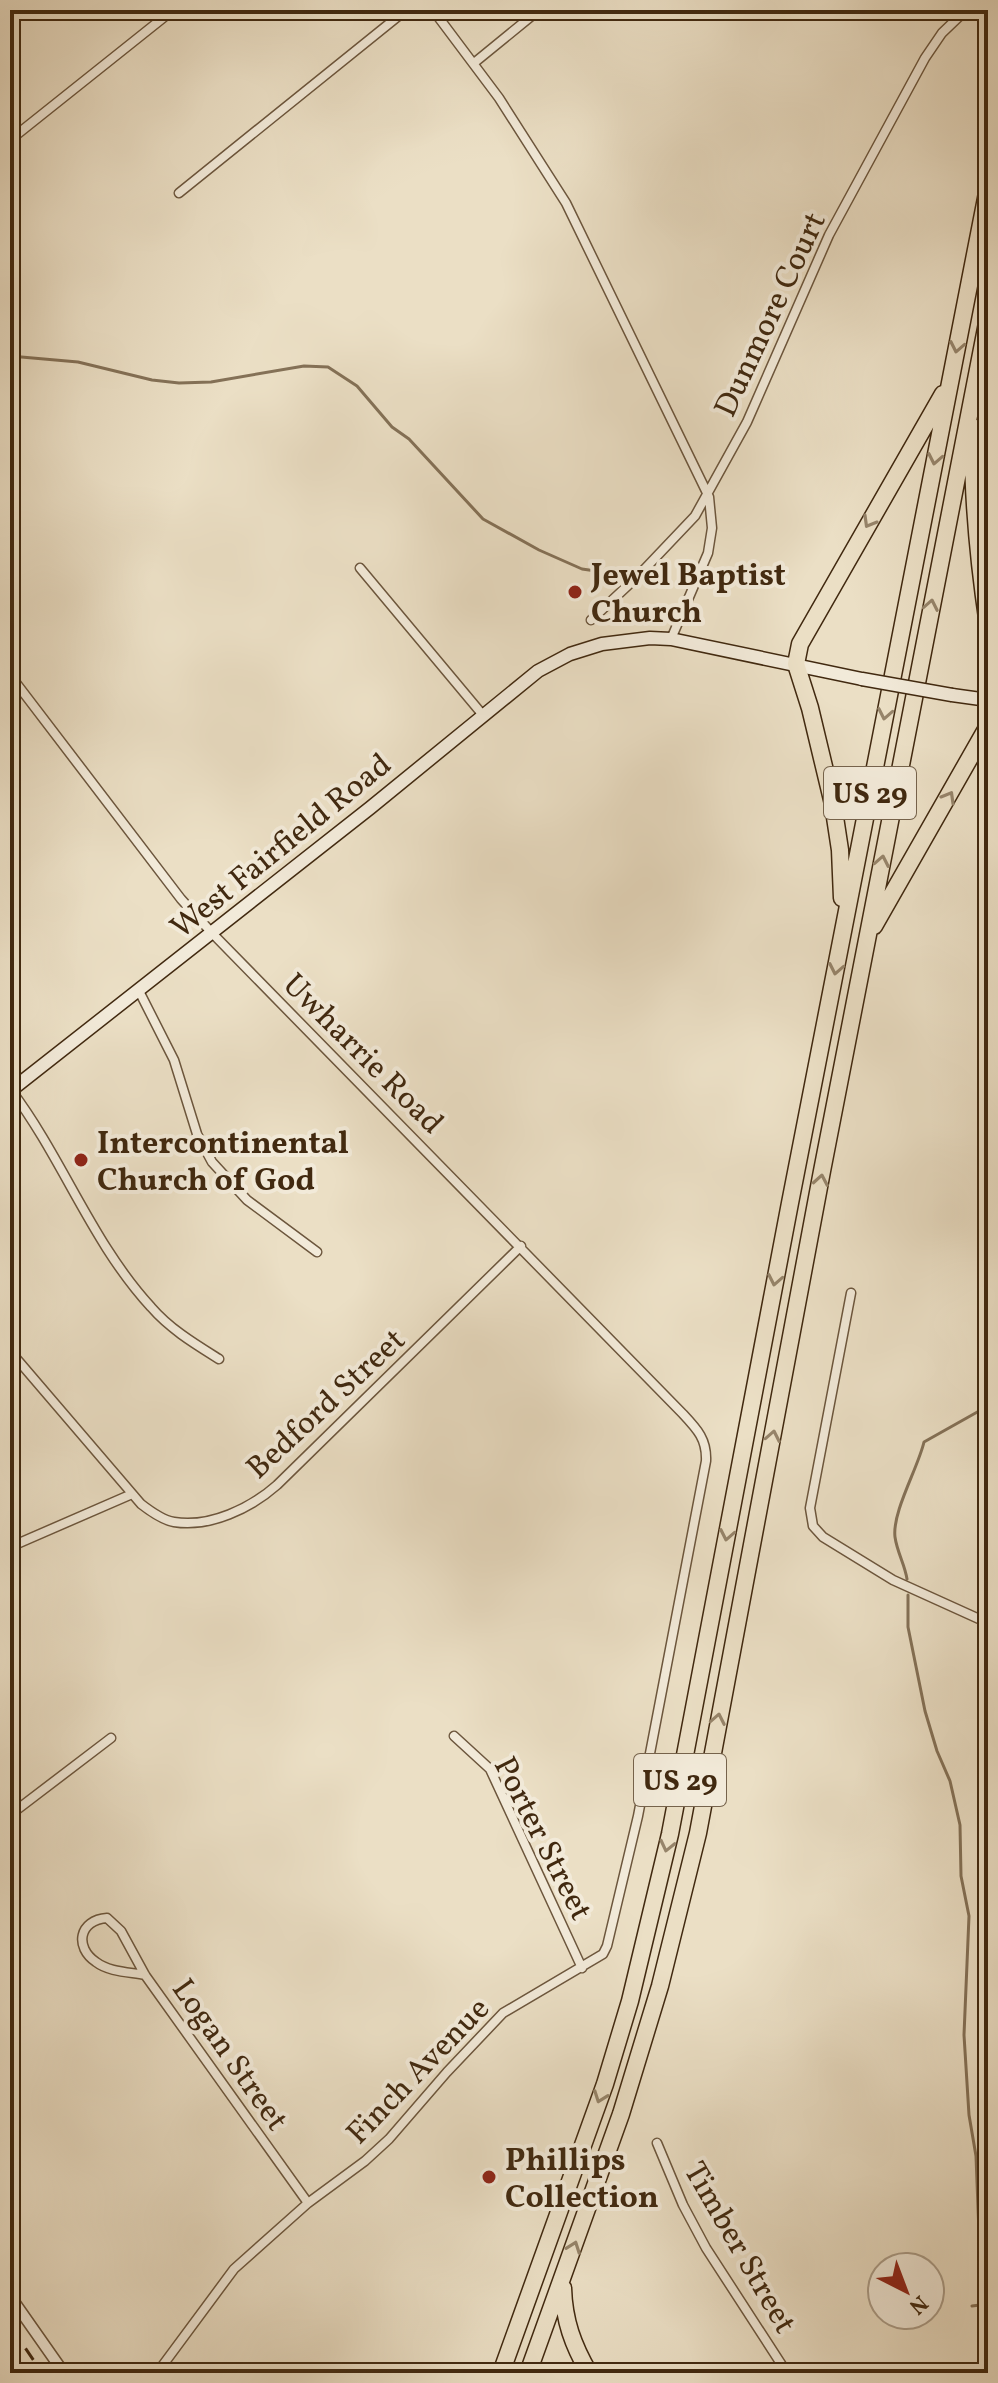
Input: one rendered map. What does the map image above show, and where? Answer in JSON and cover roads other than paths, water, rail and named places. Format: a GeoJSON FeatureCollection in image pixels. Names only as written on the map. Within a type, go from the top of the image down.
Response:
{"type":"FeatureCollection","features":[{"type":"Feature","properties":{"kind":"highway","name":"US 29"},"geometry":{"type":"LineString","coordinates":[[501,2373],[605,2084],[650,1922],[670,1834],[988,188]]}},
{"type":"Feature","properties":{"kind":"highway","name":"US 29"},"geometry":{"type":"LineString","coordinates":[[528,2373],[621,2114],[679,1916],[698,1833],[867,937],[988,318]]}},
{"type":"Feature","properties":{"kind":"highway"},"geometry":{"type":"LineString","coordinates":[[844,927],[840,850],[833,804],[796,664],[800,644],[950,382]]}},
{"type":"Feature","properties":{"kind":"highway"},"geometry":{"type":"LineString","coordinates":[[974,382],[973,499],[988,625]]}},
{"type":"Feature","properties":{"kind":"highway"},"geometry":{"type":"LineString","coordinates":[[867,937],[988,726]]}},
{"type":"Feature","properties":{"kind":"highway"},"geometry":{"type":"LineString","coordinates":[[563,2276],[565,2322],[573,2345],[589,2373]]}},
{"type":"Feature","properties":{"kind":"highway"},"geometry":{"type":"LineString","coordinates":[[495,2373],[513,2341]]}},
{"type":"Feature","properties":{"kind":"main road","name":"West Fairfield Road"},"geometry":{"type":"LineString","coordinates":[[10,1091],[538,671],[587,649],[620,640],[671,639],[858,678],[988,700]]}},
{"type":"Feature","properties":{"kind":"street"},"geometry":{"type":"LineString","coordinates":[[10,140],[173,10]]}},
{"type":"Feature","properties":{"kind":"street"},"geometry":{"type":"LineString","coordinates":[[179,193],[406,10]]}},
{"type":"Feature","properties":{"kind":"street"},"geometry":{"type":"LineString","coordinates":[[433,10],[474,63],[549,172],[707,494],[712,528],[708,553],[671,639]]}},
{"type":"Feature","properties":{"kind":"street"},"geometry":{"type":"LineString","coordinates":[[474,63],[539,10]]}},
{"type":"Feature","properties":{"kind":"street","name":"Dunmore Court"},"geometry":{"type":"LineString","coordinates":[[591,620],[695,516],[747,422],[829,235],[925,58],[942,33],[966,10]]}},
{"type":"Feature","properties":{"kind":"street"},"geometry":{"type":"LineString","coordinates":[[360,568],[482,714]]}},
{"type":"Feature","properties":{"kind":"street","name":"Uwharrie Road"},"geometry":{"type":"LineString","coordinates":[[10,675],[181,899],[682,1413],[700,1433],[705,1444]]}},
{"type":"Feature","properties":{"kind":"street"},"geometry":{"type":"LineString","coordinates":[[139,991],[174,1060],[197,1134],[212,1162],[247,1200],[317,1252]]}},
{"type":"Feature","properties":{"kind":"street"},"geometry":{"type":"LineString","coordinates":[[10,1091],[54,1155],[92,1224],[131,1284],[153,1310],[184,1338],[219,1359]]}},
{"type":"Feature","properties":{"kind":"street","name":"Bedford Street"},"geometry":{"type":"LineString","coordinates":[[10,1351],[150,1511],[174,1522],[220,1517],[259,1499],[277,1485],[521,1246]]}},
{"type":"Feature","properties":{"kind":"street"},"geometry":{"type":"LineString","coordinates":[[851,1293],[810,1508],[813,1526],[823,1537],[893,1580],[988,1623]]}},
{"type":"Feature","properties":{"kind":"street","name":"Finch Avenue"},"geometry":{"type":"LineString","coordinates":[[157,2373],[234,2269],[308,2203],[389,2139],[503,2013],[603,1954],[619,1901],[640,1804],[706,1461],[705,1444]]}},
{"type":"Feature","properties":{"kind":"street"},"geometry":{"type":"LineString","coordinates":[[10,1547],[132,1494]]}},
{"type":"Feature","properties":{"kind":"street","name":"Porter Street"},"geometry":{"type":"LineString","coordinates":[[454,1736],[490,1769],[582,1968]]}},
{"type":"Feature","properties":{"kind":"street"},"geometry":{"type":"LineString","coordinates":[[10,1815],[111,1738]]}},
{"type":"Feature","properties":{"kind":"street","name":"Logan Street"},"geometry":{"type":"LineString","coordinates":[[145,1975],[96,1963],[85,1950],[83,1932],[92,1920],[111,1920],[121,1931],[145,1975],[308,2203]]}},
{"type":"Feature","properties":{"kind":"street","name":"Timber Street"},"geometry":{"type":"LineString","coordinates":[[657,2143],[683,2205],[706,2248],[787,2373]]}},
{"type":"Feature","properties":{"kind":"street"},"geometry":{"type":"LineString","coordinates":[[10,2296],[64,2373]]}},
{"type":"Feature","properties":{"kind":"waterway"},"geometry":{"type":"LineString","coordinates":[[10,356],[78,362],[152,380],[179,383],[211,382],[304,366],[328,367],[357,386],[392,427],[409,439],[483,519],[539,550],[582,569],[617,574]]}},
{"type":"Feature","properties":{"kind":"waterway"},"geometry":{"type":"LineString","coordinates":[[907,1579],[896,1543],[895,1527],[924,1442],[988,1406]]}},
{"type":"Feature","properties":{"kind":"waterway"},"geometry":{"type":"LineString","coordinates":[[908,1595],[908,1627],[925,1711],[950,1781],[960,1825],[961,1876],[969,1916],[964,2035],[969,2115],[976,2156],[980,2259],[988,2306]]}},
{"type":"Feature","properties":{"kind":"waterway"},"geometry":{"type":"LineString","coordinates":[[972,2306],[988,2304]]}},
{"type":"Feature","properties":{"kind":"railway"},"geometry":{"type":"LineString","coordinates":[[10,2325],[42,2373]]}},
{"type":"Feature","properties":{"kind":"place","name":"Jewel Baptist Church"},"geometry":{"type":"Point","coordinates":[575,592]}},
{"type":"Feature","properties":{"kind":"place","name":"Intercontinental Church of God"},"geometry":{"type":"Point","coordinates":[81,1160]}},
{"type":"Feature","properties":{"kind":"place","name":"Phillips Collection"},"geometry":{"type":"Point","coordinates":[489,2177]}}]}
